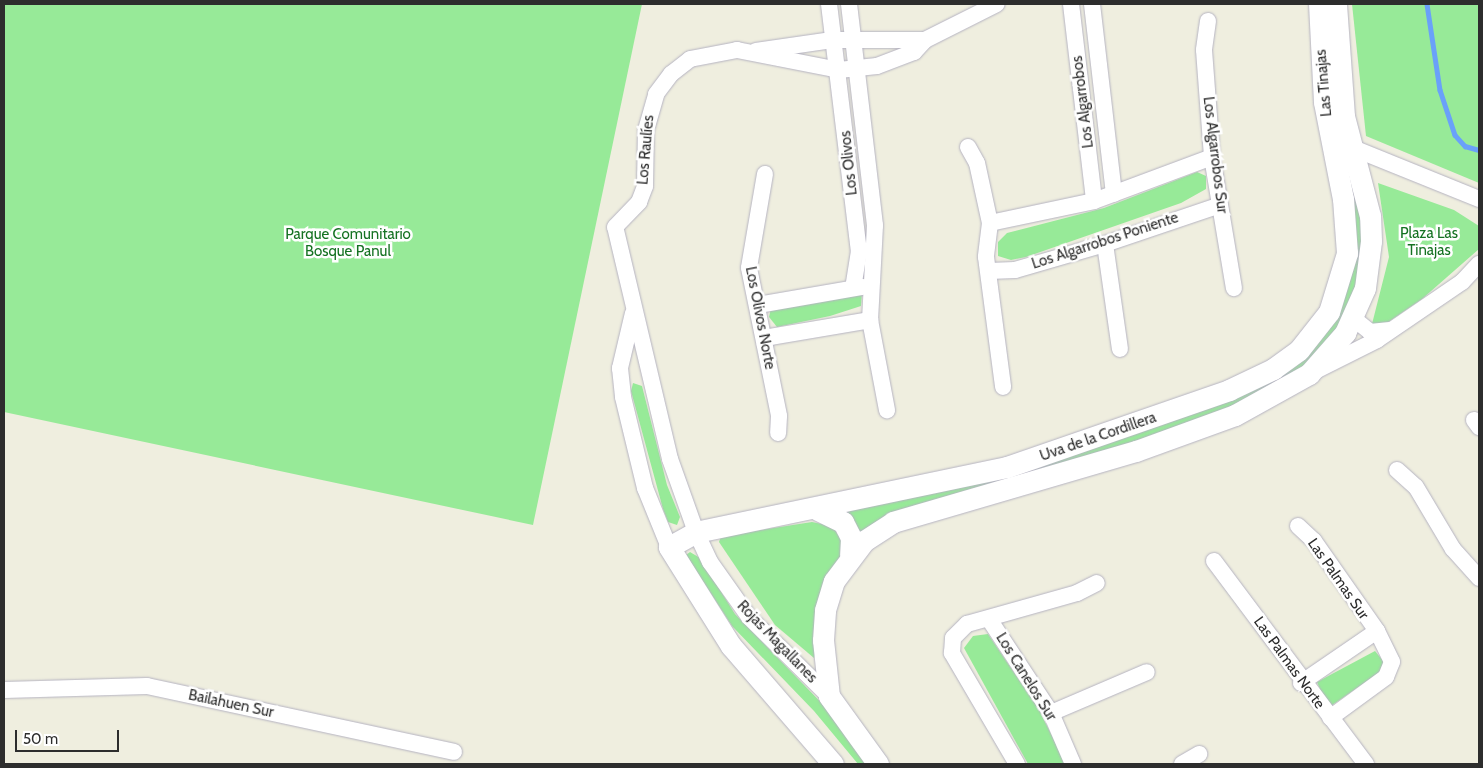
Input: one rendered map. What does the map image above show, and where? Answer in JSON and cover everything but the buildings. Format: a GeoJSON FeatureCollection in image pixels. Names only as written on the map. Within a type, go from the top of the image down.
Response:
{"type":"FeatureCollection","features":[{"type":"Feature","properties":{"kind":"street","name":"Los Olivos"},"geometry":{"type":"LineString","coordinates":[[829,4],[832,40],[839,70],[859,251],[853,287]]}},
{"type":"Feature","properties":{"kind":"street","name":"Los Olivos"},"geometry":{"type":"LineString","coordinates":[[849,4],[860,68],[875,224],[870,320],[887,410]]}},
{"type":"Feature","properties":{"kind":"street","name":"Los Algarrobos"},"geometry":{"type":"LineString","coordinates":[[1072,4],[1094,201]]}},
{"type":"Feature","properties":{"kind":"street","name":"Los Algarrobos"},"geometry":{"type":"LineString","coordinates":[[1092,4],[1114,194]]}},
{"type":"Feature","properties":{"kind":"street","name":"Las Tinajas"},"geometry":{"type":"LineString","coordinates":[[1319,4],[1341,144]]}},
{"type":"Feature","properties":{"kind":"street","name":"Las Tinajas"},"geometry":{"type":"LineString","coordinates":[[1336,4],[1341,144]]}},
{"type":"Feature","properties":{"kind":"street","name":"Los Raulíes"},"geometry":{"type":"LineString","coordinates":[[749,52],[839,70],[892,63],[914,52],[925,40],[993,5]]}},
{"type":"Feature","properties":{"kind":"street","name":"Los Algarrobos Sur"},"geometry":{"type":"LineString","coordinates":[[1208,21],[1204,50],[1212,157],[1234,288]]}},
{"type":"Feature","properties":{"kind":"street","name":"Los Raulíes"},"geometry":{"type":"LineString","coordinates":[[620,219],[639,202],[645,186],[647,118],[662,83],[680,66],[701,54],[749,52],[832,40],[925,40]]}},
{"type":"Feature","properties":{"kind":"street"},"geometry":{"type":"LineString","coordinates":[[1341,144],[1479,199]]}},
{"type":"Feature","properties":{"kind":"street","name":"Uva de la Cordillera"},"geometry":{"type":"LineString","coordinates":[[1309,374],[1353,318],[1365,288],[1371,240],[1370,216],[1341,144]]}},
{"type":"Feature","properties":{"kind":"street","name":"Uva de la Cordillera"},"geometry":{"type":"LineString","coordinates":[[669,547],[696,532],[818,510],[1007,467],[1088,442],[1229,390],[1286,361],[1329,312],[1345,268],[1347,229],[1341,144]]}},
{"type":"Feature","properties":{"kind":"street"},"geometry":{"type":"LineString","coordinates":[[968,147],[977,163],[990,223],[989,271],[1003,387]]}},
{"type":"Feature","properties":{"kind":"street"},"geometry":{"type":"LineString","coordinates":[[990,223],[1094,201],[1212,157]]}},
{"type":"Feature","properties":{"kind":"street","name":"Los Olivos Norte"},"geometry":{"type":"LineString","coordinates":[[765,174],[749,254],[779,416],[778,432]]}},
{"type":"Feature","properties":{"kind":"street","name":"Los Algarrobos Poniente"},"geometry":{"type":"LineString","coordinates":[[989,271],[1015,270],[1105,244],[1220,205]]}},
{"type":"Feature","properties":{"kind":"street","name":"Rojas Magallanes"},"geometry":{"type":"LineString","coordinates":[[620,219],[614,234],[680,494],[710,562],[749,616],[828,696],[878,764]]}},
{"type":"Feature","properties":{"kind":"street"},"geometry":{"type":"LineString","coordinates":[[1105,244],[1120,349]]}},
{"type":"Feature","properties":{"kind":"street","name":"Uva de la Cordillera"},"geometry":{"type":"LineString","coordinates":[[828,696],[825,610],[834,581],[850,555],[893,522],[1136,451],[1235,415],[1309,374],[1354,354],[1462,282],[1479,264]]}},
{"type":"Feature","properties":{"kind":"street"},"geometry":{"type":"LineString","coordinates":[[758,305],[853,287],[873,286]]}},
{"type":"Feature","properties":{"kind":"street","name":"Rojas Magallanes"},"geometry":{"type":"LineString","coordinates":[[634,310],[620,368],[623,397],[645,488],[669,547],[726,639],[833,764]]}},
{"type":"Feature","properties":{"kind":"street"},"geometry":{"type":"LineString","coordinates":[[1353,318],[1370,332],[1392,329]]}},
{"type":"Feature","properties":{"kind":"street"},"geometry":{"type":"LineString","coordinates":[[764,338],[870,320]]}},
{"type":"Feature","properties":{"kind":"street"},"geometry":{"type":"LineString","coordinates":[[1397,470],[1416,486],[1453,549],[1479,578]]}},
{"type":"Feature","properties":{"kind":"street"},"geometry":{"type":"LineString","coordinates":[[818,510],[843,522],[851,538],[850,555]]}},
{"type":"Feature","properties":{"kind":"street","name":"Las Palmas Sur"},"geometry":{"type":"LineString","coordinates":[[1298,526],[1314,541],[1390,650],[1392,662],[1386,677],[1330,718]]}},
{"type":"Feature","properties":{"kind":"street","name":"Las Palmas Norte"},"geometry":{"type":"LineString","coordinates":[[1214,560],[1301,683],[1366,764]]}},
{"type":"Feature","properties":{"kind":"street"},"geometry":{"type":"LineString","coordinates":[[1017,764],[952,653],[958,631],[1097,583]]}},
{"type":"Feature","properties":{"kind":"street","name":"Los Canelos Sur"},"geometry":{"type":"LineString","coordinates":[[989,619],[1051,713],[1073,764]]}},
{"type":"Feature","properties":{"kind":"street"},"geometry":{"type":"LineString","coordinates":[[1301,683],[1377,631]]}},
{"type":"Feature","properties":{"kind":"street"},"geometry":{"type":"LineString","coordinates":[[1051,713],[1147,672]]}},
{"type":"Feature","properties":{"kind":"street","name":"Bailahuen Sur"},"geometry":{"type":"LineString","coordinates":[[4,690],[147,686],[454,752]]}},
{"type":"Feature","properties":{"kind":"street"},"geometry":{"type":"LineString","coordinates":[[1182,764],[1199,754]]}},
{"type":"Feature","properties":{"kind":"green space","name":"Parque Comunitario Bosque Panul"},"geometry":{"type":"Polygon","coordinates":[[[4,4],[642,4],[533,525],[4,412],[4,4]]]}},
{"type":"Feature","properties":{"kind":"green space"},"geometry":{"type":"Polygon","coordinates":[[[1352,4],[1479,4],[1479,183],[1366,136],[1352,4]]]}},
{"type":"Feature","properties":{"kind":"green space"},"geometry":{"type":"Polygon","coordinates":[[[1346,164],[1362,225],[1359,279],[1340,328],[1292,378],[1215,415],[861,534],[844,514],[847,509],[1191,412],[1330,320],[1346,164]]]}},
{"type":"Feature","properties":{"kind":"green space"},"geometry":{"type":"Polygon","coordinates":[[[1197,172],[1206,176],[1206,189],[1181,203],[1026,257],[1011,260],[998,256],[998,242],[1007,233],[1104,208],[1197,172]]]}},
{"type":"Feature","properties":{"kind":"green space","name":"Plaza Las Tinajas"},"geometry":{"type":"Polygon","coordinates":[[[1378,183],[1454,210],[1479,226],[1479,249],[1422,299],[1378,329],[1372,324],[1389,257],[1378,183]]]}},
{"type":"Feature","properties":{"kind":"green space"},"geometry":{"type":"Polygon","coordinates":[[[862,293],[861,306],[830,316],[777,327],[769,317],[771,308],[862,293]]]}},
{"type":"Feature","properties":{"kind":"green space"},"geometry":{"type":"Polygon","coordinates":[[[633,383],[642,386],[667,485],[680,517],[677,525],[668,522],[663,509],[631,391],[633,383]]]}},
{"type":"Feature","properties":{"kind":"green space"},"geometry":{"type":"Polygon","coordinates":[[[812,522],[832,526],[846,545],[814,658],[775,625],[719,542],[721,536],[812,522]]]}},
{"type":"Feature","properties":{"kind":"green space"},"geometry":{"type":"Polygon","coordinates":[[[690,552],[700,558],[735,614],[840,722],[871,764],[858,764],[814,711],[732,626],[686,555],[690,552]]]}},
{"type":"Feature","properties":{"kind":"green space"},"geometry":{"type":"Polygon","coordinates":[[[988,634],[1038,708],[1066,764],[1028,764],[964,648],[973,636],[988,634]]]}},
{"type":"Feature","properties":{"kind":"green space"},"geometry":{"type":"Polygon","coordinates":[[[1375,651],[1384,662],[1380,672],[1328,708],[1317,682],[1375,651]]]}},
{"type":"Feature","properties":{"kind":"waterway"},"geometry":{"type":"LineString","coordinates":[[1427,4],[1440,90],[1455,135],[1465,146],[1479,150]]}}]}
